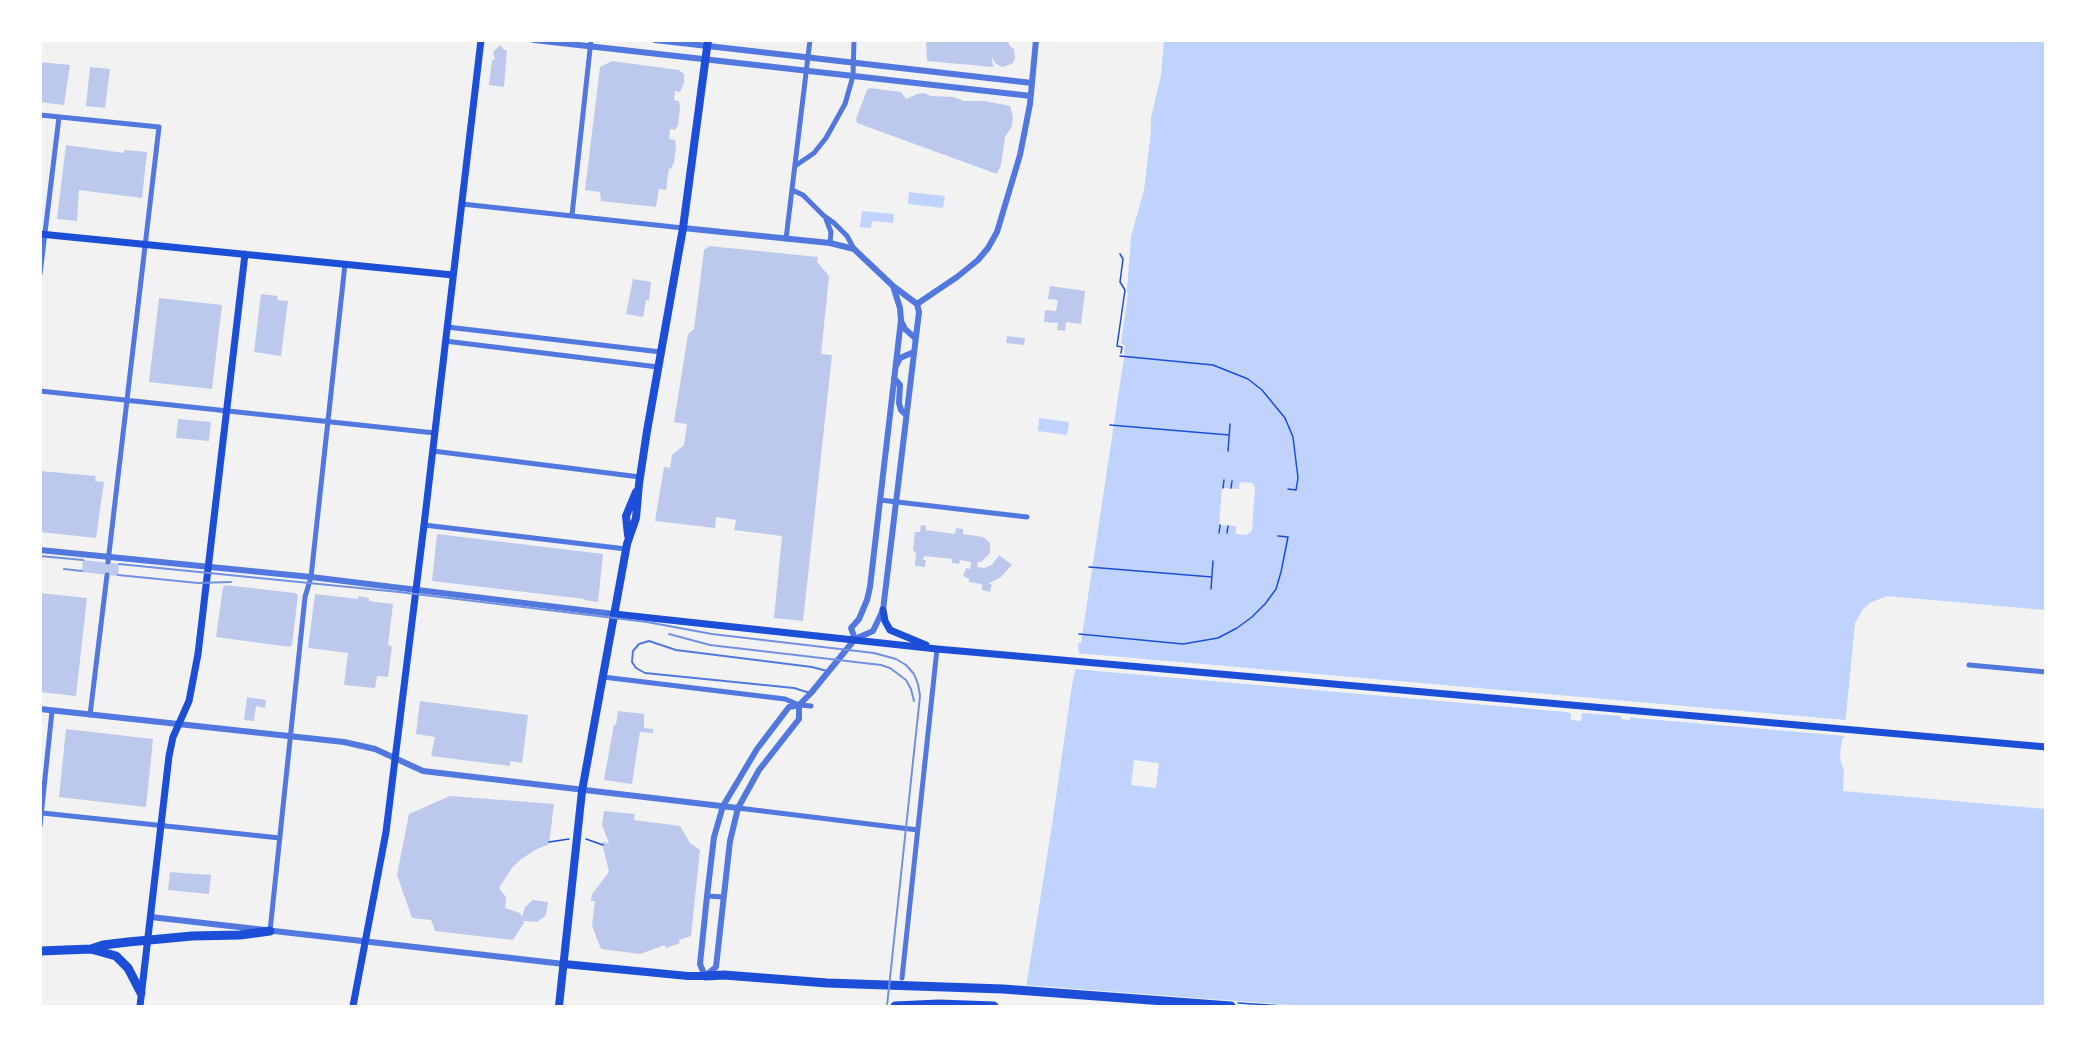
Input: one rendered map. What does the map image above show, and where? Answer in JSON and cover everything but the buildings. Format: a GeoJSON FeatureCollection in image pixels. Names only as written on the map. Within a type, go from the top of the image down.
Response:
{"type":"FeatureCollection","features":[{"type":"Feature","properties":{"kind":"highway"},"geometry":{"type":"LineString","coordinates":[[91,949],[103,945],[147,940],[240,935],[270,930]]}},
{"type":"Feature","properties":{"kind":"highway"},"geometry":{"type":"LineString","coordinates":[[40,951],[91,949],[107,952],[123,961],[141,993]]}},
{"type":"Feature","properties":{"kind":"highway"},"geometry":{"type":"LineString","coordinates":[[705,976],[724,975],[827,983],[1003,989],[1231,1006]]}},
{"type":"Feature","properties":{"kind":"highway"},"geometry":{"type":"LineString","coordinates":[[895,1006],[994,1006]]}},
{"type":"Feature","properties":{"kind":"main road"},"geometry":{"type":"LineString","coordinates":[[353,1006],[383,850],[481,40]]}},
{"type":"Feature","properties":{"kind":"main road"},"geometry":{"type":"LineString","coordinates":[[560,1006],[582,791],[626,549],[636,518],[639,480],[683,228],[707,43]]}},
{"type":"Feature","properties":{"kind":"main road"},"geometry":{"type":"LineString","coordinates":[[43,234],[453,275]]}},
{"type":"Feature","properties":{"kind":"main road"},"geometry":{"type":"LineString","coordinates":[[140,1006],[170,748],[193,688],[245,254]]}},
{"type":"Feature","properties":{"kind":"main road"},"geometry":{"type":"LineString","coordinates":[[884,610],[885,621],[890,630],[937,649]]}},
{"type":"Feature","properties":{"kind":"main road"},"geometry":{"type":"LineString","coordinates":[[614,614],[937,649],[2046,747]]}},
{"type":"Feature","properties":{"kind":"main road"},"geometry":{"type":"LineString","coordinates":[[564,964],[705,976]]}},
{"type":"Feature","properties":{"kind":"street"},"geometry":{"type":"LineString","coordinates":[[534,40],[590,44],[705,60],[1031,96]]}},
{"type":"Feature","properties":{"kind":"street"},"geometry":{"type":"LineString","coordinates":[[656,40],[707,43],[808,58],[1032,83]]}},
{"type":"Feature","properties":{"kind":"street"},"geometry":{"type":"LineString","coordinates":[[786,239],[810,40]]}},
{"type":"Feature","properties":{"kind":"street"},"geometry":{"type":"LineString","coordinates":[[795,166],[814,153],[835,126],[845,104],[853,76],[854,40]]}},
{"type":"Feature","properties":{"kind":"street"},"geometry":{"type":"LineString","coordinates":[[918,304],[978,260],[997,232],[1020,155],[1031,96],[1036,40]]}},
{"type":"Feature","properties":{"kind":"street"},"geometry":{"type":"LineString","coordinates":[[572,215],[590,44]]}},
{"type":"Feature","properties":{"kind":"street"},"geometry":{"type":"LineString","coordinates":[[918,83],[920,70]]}},
{"type":"Feature","properties":{"kind":"street"},"geometry":{"type":"LineString","coordinates":[[40,114],[159,127],[109,560]]}},
{"type":"Feature","properties":{"kind":"street"},"geometry":{"type":"LineString","coordinates":[[40,274],[43,234],[59,117]]}},
{"type":"Feature","properties":{"kind":"street"},"geometry":{"type":"LineString","coordinates":[[792,190],[803,195],[847,236],[854,249],[893,286],[918,304],[919,312],[884,610],[873,632],[855,639],[830,672],[799,705],[799,719],[759,770],[738,808],[730,841],[716,967],[705,976],[700,964],[707,896],[714,837],[723,807],[757,748],[789,707],[799,705],[811,706]]}},
{"type":"Feature","properties":{"kind":"street"},"geometry":{"type":"LineString","coordinates":[[462,204],[830,243],[854,249]]}},
{"type":"Feature","properties":{"kind":"street"},"geometry":{"type":"LineString","coordinates":[[823,215],[830,228],[830,243]]}},
{"type":"Feature","properties":{"kind":"street"},"geometry":{"type":"LineString","coordinates":[[270,930],[305,597],[311,577],[345,264]]}},
{"type":"Feature","properties":{"kind":"street"},"geometry":{"type":"LineString","coordinates":[[855,639],[851,628],[859,619],[867,600],[901,320],[893,286]]}},
{"type":"Feature","properties":{"kind":"street"},"geometry":{"type":"LineString","coordinates":[[901,320],[905,329],[915,338]]}},
{"type":"Feature","properties":{"kind":"street"},"geometry":{"type":"LineString","coordinates":[[447,327],[661,352]]}},
{"type":"Feature","properties":{"kind":"street"},"geometry":{"type":"LineString","coordinates":[[445,341],[658,367]]}},
{"type":"Feature","properties":{"kind":"street"},"geometry":{"type":"LineString","coordinates":[[895,367],[900,358],[914,352]]}},
{"type":"Feature","properties":{"kind":"street"},"geometry":{"type":"LineString","coordinates":[[894,378],[900,385],[899,403],[906,415]]}},
{"type":"Feature","properties":{"kind":"street"},"geometry":{"type":"LineString","coordinates":[[40,391],[435,433]]}},
{"type":"Feature","properties":{"kind":"street"},"geometry":{"type":"LineString","coordinates":[[433,451],[639,480]]}},
{"type":"Feature","properties":{"kind":"street"},"geometry":{"type":"LineString","coordinates":[[880,500],[1027,518]]}},
{"type":"Feature","properties":{"kind":"street"},"geometry":{"type":"LineString","coordinates":[[424,525],[626,549]]}},
{"type":"Feature","properties":{"kind":"street"},"geometry":{"type":"LineString","coordinates":[[40,550],[109,560],[311,577],[614,614]]}},
{"type":"Feature","properties":{"kind":"street"},"geometry":{"type":"LineString","coordinates":[[90,715],[107,575]]}},
{"type":"Feature","properties":{"kind":"street"},"geometry":{"type":"LineString","coordinates":[[902,978],[937,649]]}},
{"type":"Feature","properties":{"kind":"street"},"geometry":{"type":"LineString","coordinates":[[1969,665],[2046,672]]}},
{"type":"Feature","properties":{"kind":"street"},"geometry":{"type":"LineString","coordinates":[[603,677],[785,699],[799,705]]}},
{"type":"Feature","properties":{"kind":"street"},"geometry":{"type":"LineString","coordinates":[[40,709],[361,745],[423,771],[918,830]]}},
{"type":"Feature","properties":{"kind":"street"},"geometry":{"type":"LineString","coordinates":[[40,826],[52,711]]}},
{"type":"Feature","properties":{"kind":"street"},"geometry":{"type":"LineString","coordinates":[[42,813],[280,838]]}},
{"type":"Feature","properties":{"kind":"street"},"geometry":{"type":"LineString","coordinates":[[707,896],[723,897]]}},
{"type":"Feature","properties":{"kind":"street"},"geometry":{"type":"LineString","coordinates":[[151,917],[564,964]]}},
{"type":"Feature","properties":{"kind":"lane"},"geometry":{"type":"LineString","coordinates":[[812,693],[794,688],[645,673],[636,668],[632,662],[633,651],[639,644],[649,641],[676,650],[812,667],[830,672]]}},
{"type":"Feature","properties":{"kind":"path"},"geometry":{"type":"LineString","coordinates":[[1120,254],[1123,259],[1120,282],[1125,290],[1117,346],[1122,347],[1121,352]]}},
{"type":"Feature","properties":{"kind":"path"},"geometry":{"type":"LineString","coordinates":[[1120,356],[1213,365],[1248,379],[1262,390],[1285,418],[1293,437],[1298,478],[1296,490],[1288,489]]}},
{"type":"Feature","properties":{"kind":"path"},"geometry":{"type":"LineString","coordinates":[[1228,451],[1230,424]]}},
{"type":"Feature","properties":{"kind":"path"},"geometry":{"type":"LineString","coordinates":[[1110,425],[1229,435]]}},
{"type":"Feature","properties":{"kind":"path"},"geometry":{"type":"LineString","coordinates":[[1223,488],[1224,480]]}},
{"type":"Feature","properties":{"kind":"path"},"geometry":{"type":"LineString","coordinates":[[1231,488],[1232,481]]}},
{"type":"Feature","properties":{"kind":"path"},"geometry":{"type":"LineString","coordinates":[[1219,533],[1220,525]]}},
{"type":"Feature","properties":{"kind":"path"},"geometry":{"type":"LineString","coordinates":[[1227,533],[1228,526]]}},
{"type":"Feature","properties":{"kind":"path"},"geometry":{"type":"LineString","coordinates":[[1079,634],[1183,644],[1218,638],[1252,617],[1276,589],[1288,537],[1278,536]]}},
{"type":"Feature","properties":{"kind":"path"},"geometry":{"type":"LineString","coordinates":[[1211,590],[1213,561]]}},
{"type":"Feature","properties":{"kind":"path"},"geometry":{"type":"LineString","coordinates":[[1089,567],[1212,577]]}},
{"type":"Feature","properties":{"kind":"water"},"geometry":{"type":"Polygon","coordinates":[[[1164,41],[2045,41],[2045,610],[1887,596],[1870,603],[1863,609],[1855,623],[1844,737],[1840,754],[1844,771],[1843,791],[2045,809],[2045,1006],[1023,1006],[1124,357],[1125,345],[1121,344],[1128,293],[1131,237],[1144,190],[1151,118],[1161,75],[1164,41]]]}},
{"type":"Feature","properties":{"kind":"water"},"geometry":{"type":"Polygon","coordinates":[[[909,192],[945,196],[943,208],[908,204],[909,192]]]}},
{"type":"Feature","properties":{"kind":"water"},"geometry":{"type":"Polygon","coordinates":[[[862,211],[894,214],[893,223],[872,221],[871,228],[860,227],[862,211]]]}},
{"type":"Feature","properties":{"kind":"water"},"geometry":{"type":"Polygon","coordinates":[[[1039,418],[1069,422],[1067,435],[1038,431],[1039,418]]]}},
{"type":"Feature","properties":{"kind":"pier"},"geometry":{"type":"Polygon","coordinates":[[[1240,482],[1252,483],[1255,487],[1252,531],[1247,535],[1236,534],[1236,526],[1219,525],[1222,488],[1239,489],[1240,482]]]}},
{"type":"Feature","properties":{"kind":"pier"},"geometry":{"type":"Polygon","coordinates":[[[1076,653],[1846,720],[1845,736],[1630,717],[1630,720],[1621,719],[1621,716],[1582,713],[1581,721],[1571,720],[1571,714],[1567,712],[1074,669],[1076,653]]]}},
{"type":"Feature","properties":{"kind":"pier"},"geometry":{"type":"Polygon","coordinates":[[[1134,760],[1159,763],[1156,788],[1131,785],[1134,760]]]}},
{"type":"Feature","properties":{"kind":"pier"},"geometry":{"type":"Polygon","coordinates":[[[1024,985],[1304,1006],[1020,1006],[1024,985]]]}},
{"type":"Feature","properties":{"kind":"railway"},"geometry":{"type":"LineString","coordinates":[[40,556],[83,560]]}},
{"type":"Feature","properties":{"kind":"railway"},"geometry":{"type":"LineString","coordinates":[[119,564],[399,592],[647,622],[712,634],[874,653],[896,659],[914,674],[920,696],[887,1006]]}},
{"type":"Feature","properties":{"kind":"railway"},"geometry":{"type":"LineString","coordinates":[[64,569],[82,571]]}},
{"type":"Feature","properties":{"kind":"railway"},"geometry":{"type":"LineString","coordinates":[[118,575],[198,583],[231,582]]}},
{"type":"Feature","properties":{"kind":"railway"},"geometry":{"type":"LineString","coordinates":[[669,634],[710,645],[881,665],[890,668],[906,680],[914,701]]}}]}
